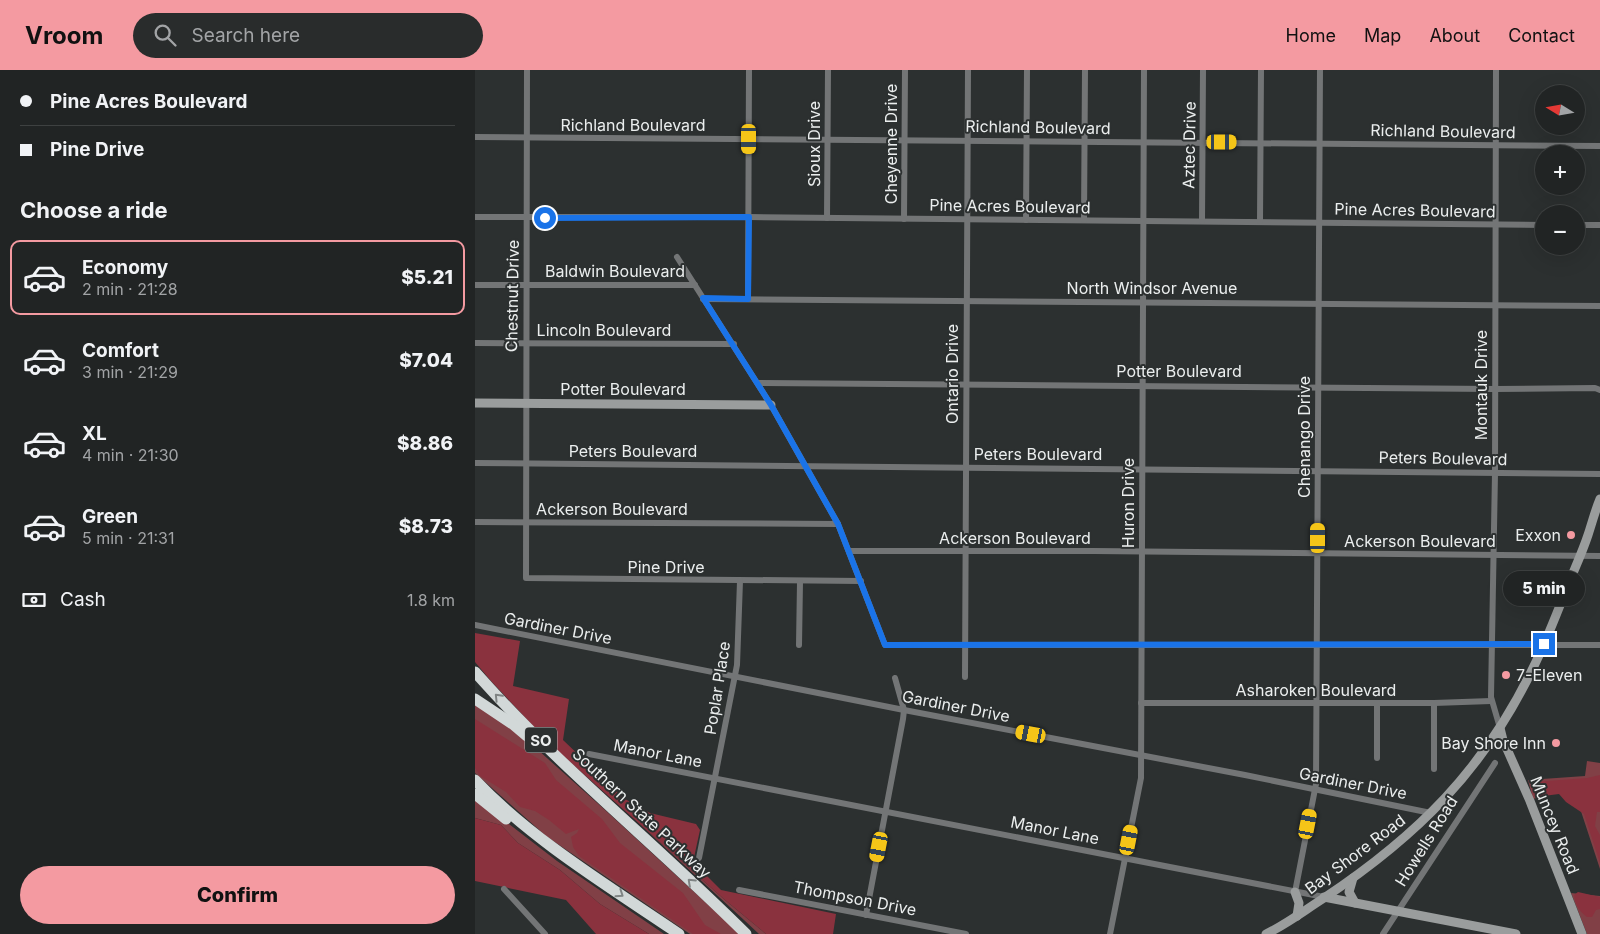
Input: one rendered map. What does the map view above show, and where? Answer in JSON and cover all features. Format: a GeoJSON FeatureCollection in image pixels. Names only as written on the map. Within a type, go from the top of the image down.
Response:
{"type":"FeatureCollection","features":[{"type":"Feature","properties":{"kind":"highway","name":"Southern State Parkway"},"geometry":{"type":"LineString","coordinates":[[475,672],[525,725],[746,934]]}},
{"type":"Feature","properties":{"kind":"highway"},"geometry":{"type":"LineString","coordinates":[[475,699],[514,725],[608,805]]}},
{"type":"Feature","properties":{"kind":"highway"},"geometry":{"type":"LineString","coordinates":[[475,780],[525,825],[593,876],[679,934]]}},
{"type":"Feature","properties":{"kind":"highway"},"geometry":{"type":"LineString","coordinates":[[475,794],[544,848],[593,876]]}},
{"type":"Feature","properties":{"kind":"highway"},"geometry":{"type":"LineString","coordinates":[[647,912],[671,934]]}},
{"type":"Feature","properties":{"kind":"highway"},"geometry":{"type":"LineString","coordinates":[[727,915],[754,934]]}},
{"type":"Feature","properties":{"kind":"street","name":"Chestnut Drive"},"geometry":{"type":"LineString","coordinates":[[526,523],[527,70]]}},
{"type":"Feature","properties":{"kind":"street"},"geometry":{"type":"LineString","coordinates":[[748,299],[749,70]]}},
{"type":"Feature","properties":{"kind":"street","name":"Sioux Drive"},"geometry":{"type":"LineString","coordinates":[[827,218],[828,70]]}},
{"type":"Feature","properties":{"kind":"street","name":"Cheyenne Drive"},"geometry":{"type":"LineString","coordinates":[[904,219],[905,70]]}},
{"type":"Feature","properties":{"kind":"street","name":"Ontario Drive"},"geometry":{"type":"LineString","coordinates":[[965,677],[965,301],[968,70]]}},
{"type":"Feature","properties":{"kind":"street"},"geometry":{"type":"LineString","coordinates":[[1026,220],[1025,141],[1027,70]]}},
{"type":"Feature","properties":{"kind":"street"},"geometry":{"type":"LineString","coordinates":[[1084,220],[1085,70]]}},
{"type":"Feature","properties":{"kind":"street","name":"Huron Drive"},"geometry":{"type":"LineString","coordinates":[[1110,934],[1141,778],[1140,645],[1144,70]]}},
{"type":"Feature","properties":{"kind":"street","name":"Aztec Drive"},"geometry":{"type":"LineString","coordinates":[[1202,221],[1203,70]]}},
{"type":"Feature","properties":{"kind":"street"},"geometry":{"type":"LineString","coordinates":[[1260,221],[1261,70]]}},
{"type":"Feature","properties":{"kind":"street","name":"Chenango Drive"},"geometry":{"type":"LineString","coordinates":[[1295,892],[1315,789],[1320,70]]}},
{"type":"Feature","properties":{"kind":"street","name":"Montauk Drive"},"geometry":{"type":"LineString","coordinates":[[1496,70],[1495,473],[1491,701],[1500,728]]}},
{"type":"Feature","properties":{"kind":"street","name":"Richland Boulevard"},"geometry":{"type":"LineString","coordinates":[[475,137],[1600,146]]}},
{"type":"Feature","properties":{"kind":"street","name":"Pine Acres Boulevard"},"geometry":{"type":"LineString","coordinates":[[475,217],[749,217],[1535,225]]}},
{"type":"Feature","properties":{"kind":"street"},"geometry":{"type":"LineString","coordinates":[[1585,225],[1600,225]]}},
{"type":"Feature","properties":{"kind":"street"},"geometry":{"type":"LineString","coordinates":[[677,257],[771,405],[838,524],[885,645],[1600,645]]}},
{"type":"Feature","properties":{"kind":"street","name":"Baldwin Boulevard"},"geometry":{"type":"LineString","coordinates":[[475,285],[695,285]]}},
{"type":"Feature","properties":{"kind":"street","name":"North Windsor Avenue"},"geometry":{"type":"LineString","coordinates":[[703,298],[1600,306]]}},
{"type":"Feature","properties":{"kind":"street","name":"Lincoln Boulevard"},"geometry":{"type":"LineString","coordinates":[[475,343],[733,344]]}},
{"type":"Feature","properties":{"kind":"street","name":"Potter Boulevard"},"geometry":{"type":"LineString","coordinates":[[757,383],[1495,389],[1595,388],[1600,390]]}},
{"type":"Feature","properties":{"kind":"street","name":"Potter Boulevard"},"geometry":{"type":"LineString","coordinates":[[475,403],[771,405]]}},
{"type":"Feature","properties":{"kind":"street","name":"Peters Boulevard"},"geometry":{"type":"LineString","coordinates":[[475,464],[1600,474]]}},
{"type":"Feature","properties":{"kind":"street"},"geometry":{"type":"LineString","coordinates":[[1500,728],[1544,644],[1588,536],[1600,499]]}},
{"type":"Feature","properties":{"kind":"street"},"geometry":{"type":"LineString","coordinates":[[1588,536],[1600,518]]}},
{"type":"Feature","properties":{"kind":"street","name":"Ackerson Boulevard"},"geometry":{"type":"LineString","coordinates":[[475,522],[838,524]]}},
{"type":"Feature","properties":{"kind":"street","name":"Pine Drive"},"geometry":{"type":"LineString","coordinates":[[526,523],[526,577],[528,580],[861,582]]}},
{"type":"Feature","properties":{"kind":"street","name":"Ackerson Boulevard"},"geometry":{"type":"LineString","coordinates":[[849,551],[1600,556]]}},
{"type":"Feature","properties":{"kind":"street","name":"Poplar Place"},"geometry":{"type":"LineString","coordinates":[[699,858],[735,676],[739,633],[740,581]]}},
{"type":"Feature","properties":{"kind":"street"},"geometry":{"type":"LineString","coordinates":[[799,645],[800,582]]}},
{"type":"Feature","properties":{"kind":"street","name":"Gardiner Drive"},"geometry":{"type":"LineString","coordinates":[[475,625],[1315,789],[1431,814]]}},
{"type":"Feature","properties":{"kind":"street"},"geometry":{"type":"LineString","coordinates":[[866,915],[904,710],[895,678]]}},
{"type":"Feature","properties":{"kind":"street","name":"Asharoken Boulevard"},"geometry":{"type":"LineString","coordinates":[[1141,703],[1435,703],[1491,701]]}},
{"type":"Feature","properties":{"kind":"street"},"geometry":{"type":"LineString","coordinates":[[1377,703],[1377,758]]}},
{"type":"Feature","properties":{"kind":"street"},"geometry":{"type":"LineString","coordinates":[[1435,703],[1435,769]]}},
{"type":"Feature","properties":{"kind":"street","name":"Bay Shore Road"},"geometry":{"type":"LineString","coordinates":[[1266,934],[1275,931],[1384,856],[1431,814],[1468,772],[1500,728]]}},
{"type":"Feature","properties":{"kind":"street","name":"Muncey Road"},"geometry":{"type":"LineString","coordinates":[[1500,728],[1503,740],[1530,801],[1582,934]]}},
{"type":"Feature","properties":{"kind":"street","name":"Manor Lane"},"geometry":{"type":"LineString","coordinates":[[589,754],[714,780],[1516,934]]}},
{"type":"Feature","properties":{"kind":"street","name":"Howells Road"},"geometry":{"type":"LineString","coordinates":[[1383,934],[1495,763]]}},
{"type":"Feature","properties":{"kind":"street"},"geometry":{"type":"LineString","coordinates":[[1353,878],[1349,892],[1355,903]]}},
{"type":"Feature","properties":{"kind":"street"},"geometry":{"type":"LineString","coordinates":[[504,889],[545,934]]}},
{"type":"Feature","properties":{"kind":"street","name":"Thompson Drive"},"geometry":{"type":"LineString","coordinates":[[739,890],[966,934]]}},
{"type":"Feature","properties":{"kind":"street"},"geometry":{"type":"LineString","coordinates":[[1295,892],[1299,903],[1297,916]]}},
{"type":"Feature","properties":{"kind":"shaded area"},"geometry":{"type":"Polygon","coordinates":[[[475,633],[520,641],[513,686],[569,699],[563,740],[625,799],[650,813],[696,824],[700,830],[693,862],[721,890],[836,914],[833,934],[766,934],[725,900],[551,745],[491,681],[475,662],[475,633]]]}},
{"type":"Feature","properties":{"kind":"shaded area"},"geometry":{"type":"Polygon","coordinates":[[[475,703],[519,733],[740,934],[690,934],[546,836],[475,773],[475,703]]]}},
{"type":"Feature","properties":{"kind":"shaded area"},"geometry":{"type":"Polygon","coordinates":[[[475,719],[545,763],[556,780],[602,819],[620,843],[683,893],[705,925],[721,934],[693,934],[579,856],[573,847],[571,837],[579,829],[566,834],[535,811],[520,807],[506,792],[480,776],[475,768],[475,719]]]}},
{"type":"Feature","properties":{"kind":"shaded area"},"geometry":{"type":"Polygon","coordinates":[[[1587,761],[1600,763],[1600,869],[1573,787],[1533,799],[1528,780],[1585,776],[1587,761]]]}},
{"type":"Feature","properties":{"kind":"shaded area"},"geometry":{"type":"Polygon","coordinates":[[[1600,775],[1600,812],[1597,812],[1595,826],[1600,835],[1600,863],[1584,814],[1566,802],[1559,794],[1536,797],[1531,784],[1533,782],[1587,778],[1600,775]]]}},
{"type":"Feature","properties":{"kind":"shaded area"},"geometry":{"type":"Polygon","coordinates":[[[475,798],[557,861],[664,934],[649,934],[600,904],[560,870],[518,843],[501,825],[475,818],[475,798]]]}},
{"type":"Feature","properties":{"kind":"shaded area"},"geometry":{"type":"Polygon","coordinates":[[[475,818],[501,825],[518,843],[560,870],[600,904],[649,934],[596,934],[566,900],[475,881],[475,818]]]}},
{"type":"Feature","properties":{"kind":"shaded area"},"geometry":{"type":"Polygon","coordinates":[[[633,818],[725,900],[766,934],[759,934],[633,818]]]}},
{"type":"Feature","properties":{"kind":"shaded area"},"geometry":{"type":"Polygon","coordinates":[[[1578,892],[1600,897],[1600,909],[1596,910],[1592,917],[1587,917],[1578,908],[1574,895],[1578,892]]]}},
{"type":"Feature","properties":{"kind":"shaded area"},"geometry":{"type":"Polygon","coordinates":[[[1571,893],[1600,896],[1600,934],[1587,934],[1571,893]]]}},
{"type":"Feature","properties":{"kind":"place","name":"Exxon"},"geometry":{"type":"Point","coordinates":[1571,535]}},
{"type":"Feature","properties":{"kind":"place","name":"7-Eleven"},"geometry":{"type":"Point","coordinates":[1506,675]}},
{"type":"Feature","properties":{"kind":"place","name":"Bay Shore Inn"},"geometry":{"type":"Point","coordinates":[1556,743]}},
{"type":"Feature","properties":{"kind":"route"},"geometry":{"type":"LineString","coordinates":[[545,218],[749,217],[748,299],[703,298],[771,405],[838,524],[885,645],[1544,644]]}}]}
